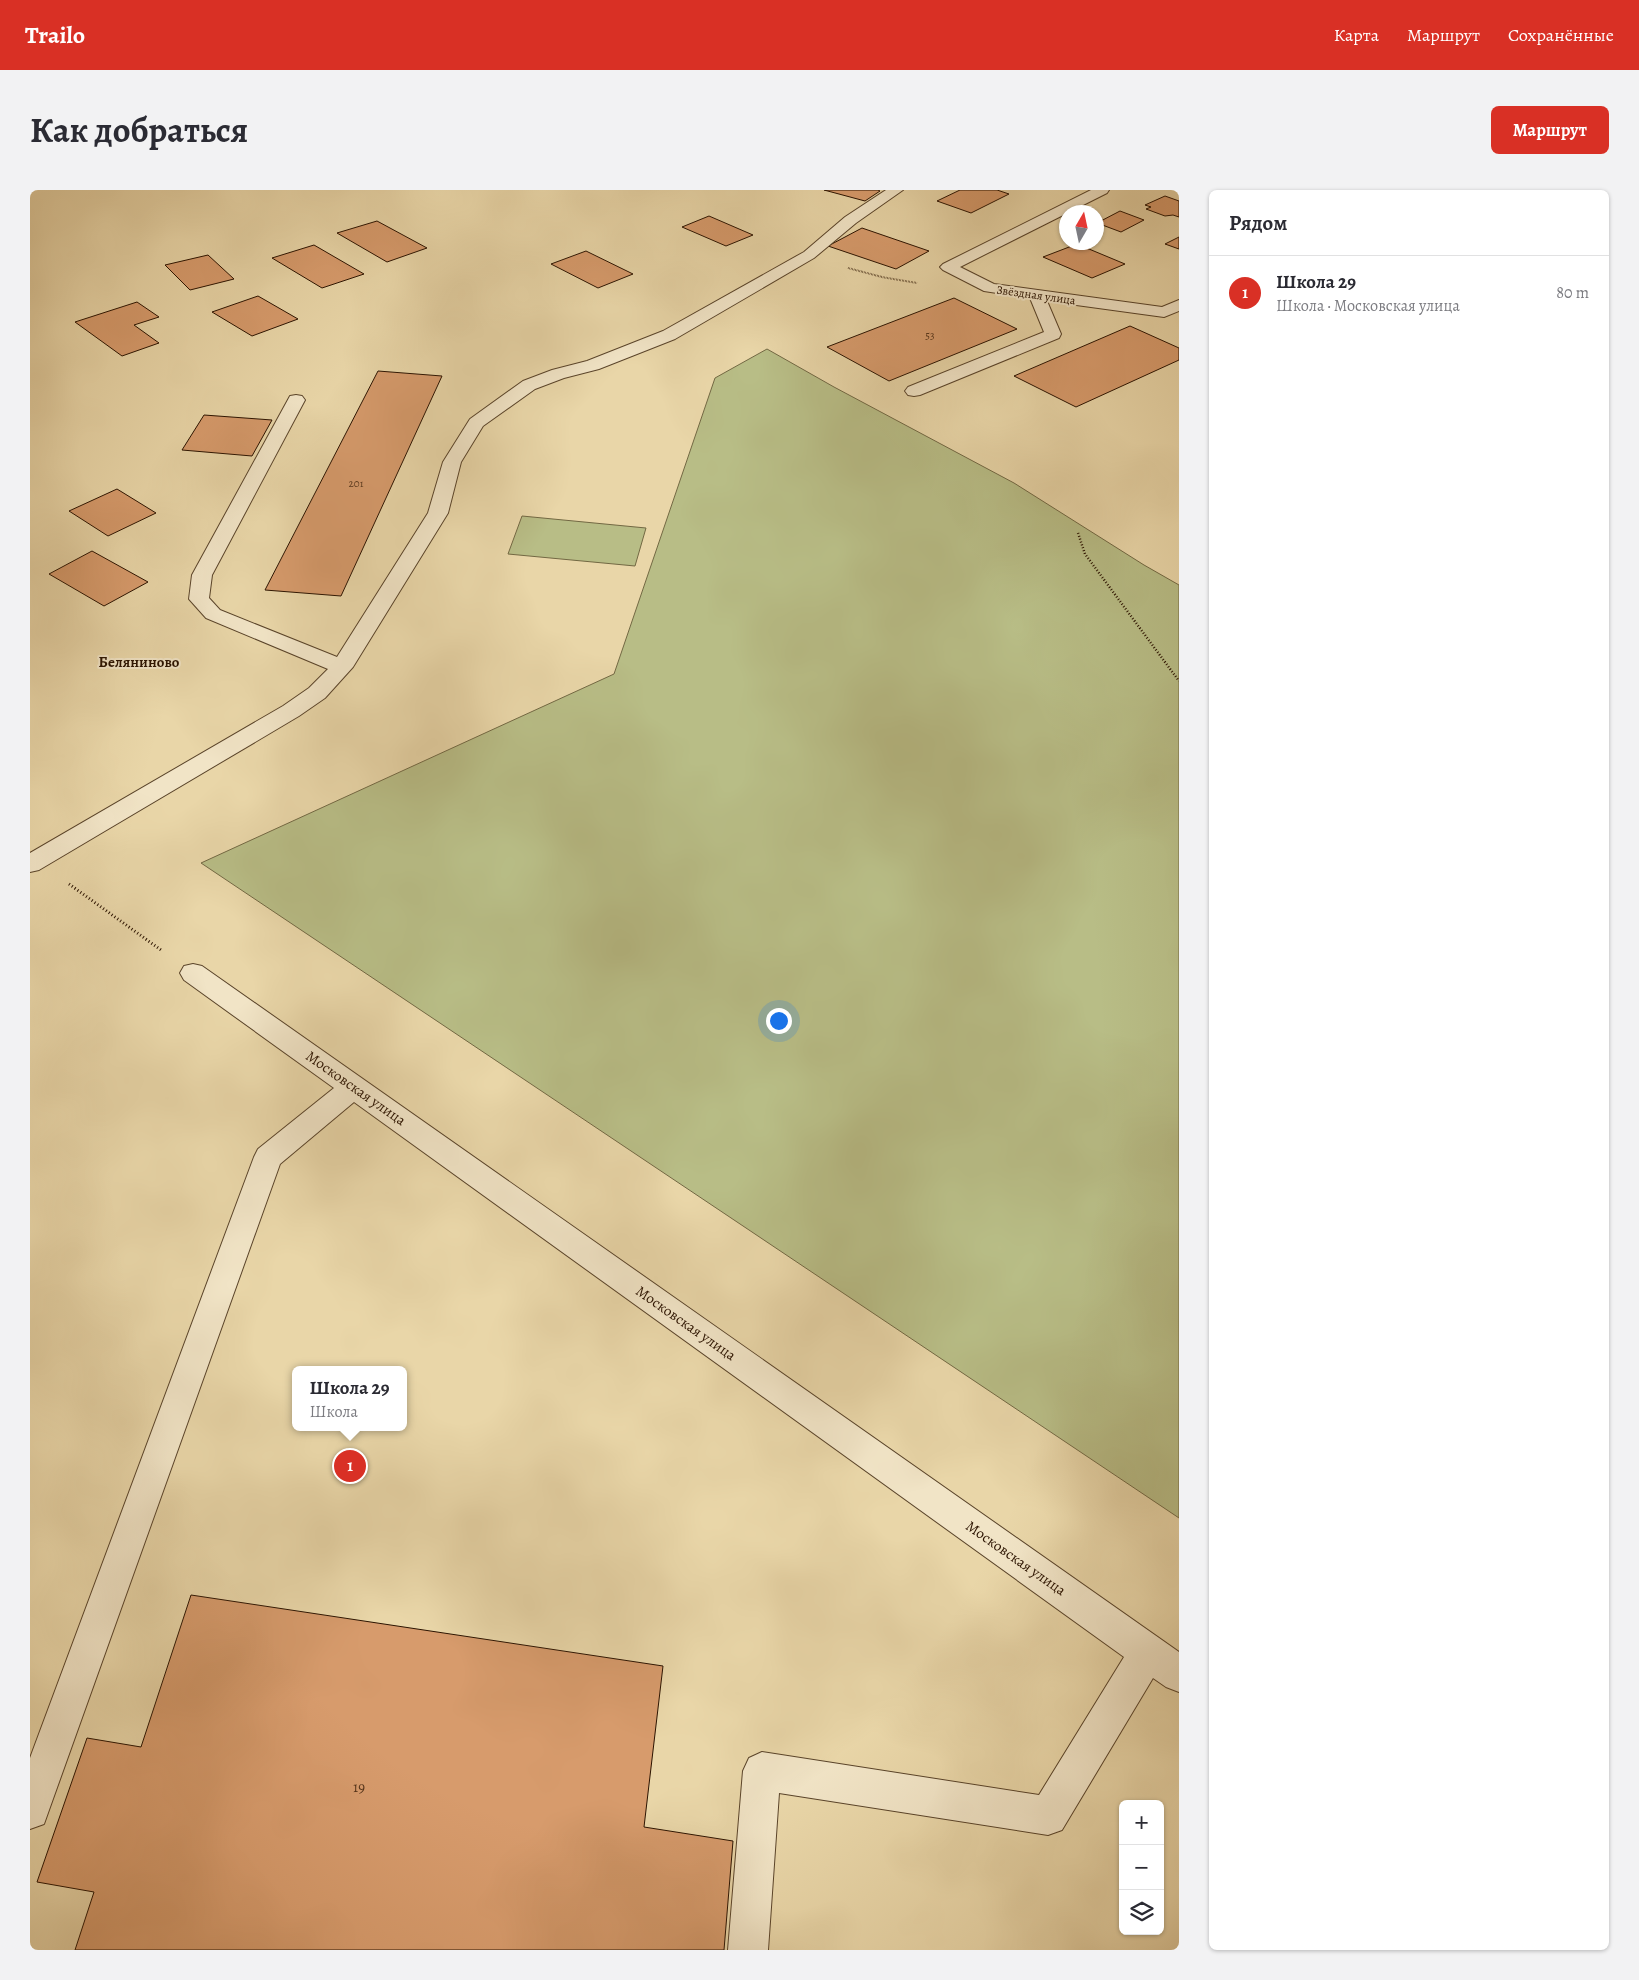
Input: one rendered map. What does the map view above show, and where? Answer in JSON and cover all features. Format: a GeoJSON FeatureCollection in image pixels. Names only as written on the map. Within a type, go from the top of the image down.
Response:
{"type":"FeatureCollection","features":[{"type":"Feature","properties":{"kind":"street"},"geometry":{"type":"LineString","coordinates":[[32,860],[291,710],[317,693],[342,667],[438,512],[452,462],[476,423],[528,385],[558,374],[593,365],[669,335],[809,255],[828,237],[896,190]]}},
{"type":"Feature","properties":{"kind":"street"},"geometry":{"type":"LineString","coordinates":[[959,273],[948,267],[1102,190]]}},
{"type":"Feature","properties":{"kind":"street","name":"Звёздная улица"},"geometry":{"type":"LineString","coordinates":[[959,273],[990,288],[1037,296],[1164,312],[1179,304]]}},
{"type":"Feature","properties":{"kind":"street"},"geometry":{"type":"LineString","coordinates":[[914,391],[1053,334],[1037,296]]}},
{"type":"Feature","properties":{"kind":"street"},"geometry":{"type":"LineString","coordinates":[[296,400],[202,575],[199,599],[213,614],[342,667]]}},
{"type":"Feature","properties":{"kind":"street","name":"Московская улица"},"geometry":{"type":"LineString","coordinates":[[193,973],[1179,1674]]}},
{"type":"Feature","properties":{"kind":"street"},"geometry":{"type":"LineString","coordinates":[[30,1810],[268,1157],[354,1087]]}},
{"type":"Feature","properties":{"kind":"street"},"geometry":{"type":"LineString","coordinates":[[748,1950],[762,1771],[1048,1816],[1148,1652]]}},
{"type":"Feature","properties":{"kind":"path"},"geometry":{"type":"LineString","coordinates":[[809,255],[882,277],[925,284],[959,273]]}},
{"type":"Feature","properties":{"kind":"path"},"geometry":{"type":"LineString","coordinates":[[1078,533],[1085,554],[1179,681]]}},
{"type":"Feature","properties":{"kind":"path"},"geometry":{"type":"LineString","coordinates":[[32,860],[193,973]]}},
{"type":"Feature","properties":{"kind":"green space"},"geometry":{"type":"Polygon","coordinates":[[[767,349],[1014,483],[1179,585],[1179,1518],[201,863],[614,674],[715,378],[767,349]]]}},
{"type":"Feature","properties":{"kind":"green space"},"geometry":{"type":"Polygon","coordinates":[[[522,516],[646,528],[635,566],[508,554],[522,516]]]}},
{"type":"Feature","properties":{"kind":"building"},"geometry":{"type":"Polygon","coordinates":[[[824,190],[878,190],[880,191],[865,201],[824,190]]]}},
{"type":"Feature","properties":{"kind":"building"},"geometry":{"type":"Polygon","coordinates":[[[960,190],[997,190],[1009,194],[971,213],[937,201],[960,190]]]}},
{"type":"Feature","properties":{"kind":"building"},"geometry":{"type":"Polygon","coordinates":[[[1165,196],[1179,201],[1179,217],[1173,215],[1165,216],[1146,209],[1151,207],[1145,205],[1165,196]]]}},
{"type":"Feature","properties":{"kind":"building"},"geometry":{"type":"Polygon","coordinates":[[[1120,211],[1144,220],[1121,232],[1104,226],[1104,219],[1120,211]]]}},
{"type":"Feature","properties":{"kind":"building"},"geometry":{"type":"Polygon","coordinates":[[[709,216],[753,235],[726,246],[682,227],[709,216]]]}},
{"type":"Feature","properties":{"kind":"building"},"geometry":{"type":"Polygon","coordinates":[[[377,221],[427,248],[387,262],[337,233],[377,221]]]}},
{"type":"Feature","properties":{"kind":"building"},"geometry":{"type":"Polygon","coordinates":[[[862,228],[929,251],[896,269],[828,246],[862,228]]]}},
{"type":"Feature","properties":{"kind":"building"},"geometry":{"type":"Polygon","coordinates":[[[1179,237],[1179,249],[1165,244],[1179,237]]]}},
{"type":"Feature","properties":{"kind":"building"},"geometry":{"type":"Polygon","coordinates":[[[314,245],[364,274],[322,288],[272,258],[314,245]]]}},
{"type":"Feature","properties":{"kind":"building"},"geometry":{"type":"Polygon","coordinates":[[[1061,250],[1091,250],[1125,264],[1092,278],[1043,257],[1061,250]]]}},
{"type":"Feature","properties":{"kind":"building"},"geometry":{"type":"Polygon","coordinates":[[[586,251],[633,274],[598,288],[551,264],[586,251]]]}},
{"type":"Feature","properties":{"kind":"building"},"geometry":{"type":"Polygon","coordinates":[[[208,255],[234,279],[190,290],[165,265],[208,255]]]}},
{"type":"Feature","properties":{"kind":"building"},"geometry":{"type":"Polygon","coordinates":[[[258,296],[298,319],[252,336],[212,312],[258,296]]]}},
{"type":"Feature","properties":{"kind":"building"},"geometry":{"type":"Polygon","coordinates":[[[954,298],[1017,329],[889,381],[827,347],[954,298]]]}},
{"type":"Feature","properties":{"kind":"building"},"geometry":{"type":"Polygon","coordinates":[[[137,302],[159,317],[134,325],[159,343],[122,356],[75,322],[137,302]]]}},
{"type":"Feature","properties":{"kind":"building"},"geometry":{"type":"Polygon","coordinates":[[[1130,326],[1179,348],[1179,360],[1076,407],[1014,376],[1130,326]]]}},
{"type":"Feature","properties":{"kind":"building"},"geometry":{"type":"Polygon","coordinates":[[[378,371],[442,376],[341,596],[265,590],[378,371]]]}},
{"type":"Feature","properties":{"kind":"building"},"geometry":{"type":"Polygon","coordinates":[[[204,415],[272,420],[252,456],[182,450],[204,415]]]}},
{"type":"Feature","properties":{"kind":"building"},"geometry":{"type":"Polygon","coordinates":[[[117,489],[156,513],[108,536],[69,511],[117,489]]]}},
{"type":"Feature","properties":{"kind":"building"},"geometry":{"type":"Polygon","coordinates":[[[92,551],[148,582],[104,606],[49,574],[92,551]]]}},
{"type":"Feature","properties":{"kind":"building"},"geometry":{"type":"Polygon","coordinates":[[[191,1595],[663,1666],[644,1827],[733,1841],[724,1950],[75,1950],[94,1892],[37,1882],[87,1738],[141,1747],[191,1595]]]}},
{"type":"Feature","properties":{"kind":"place","name":"Школа 29"},"geometry":{"type":"Point","coordinates":[350,1466]}},
{"type":"Feature","properties":{"kind":"district","name":"Беляниново"},"geometry":{"type":"Point","coordinates":[139,662]}}]}
